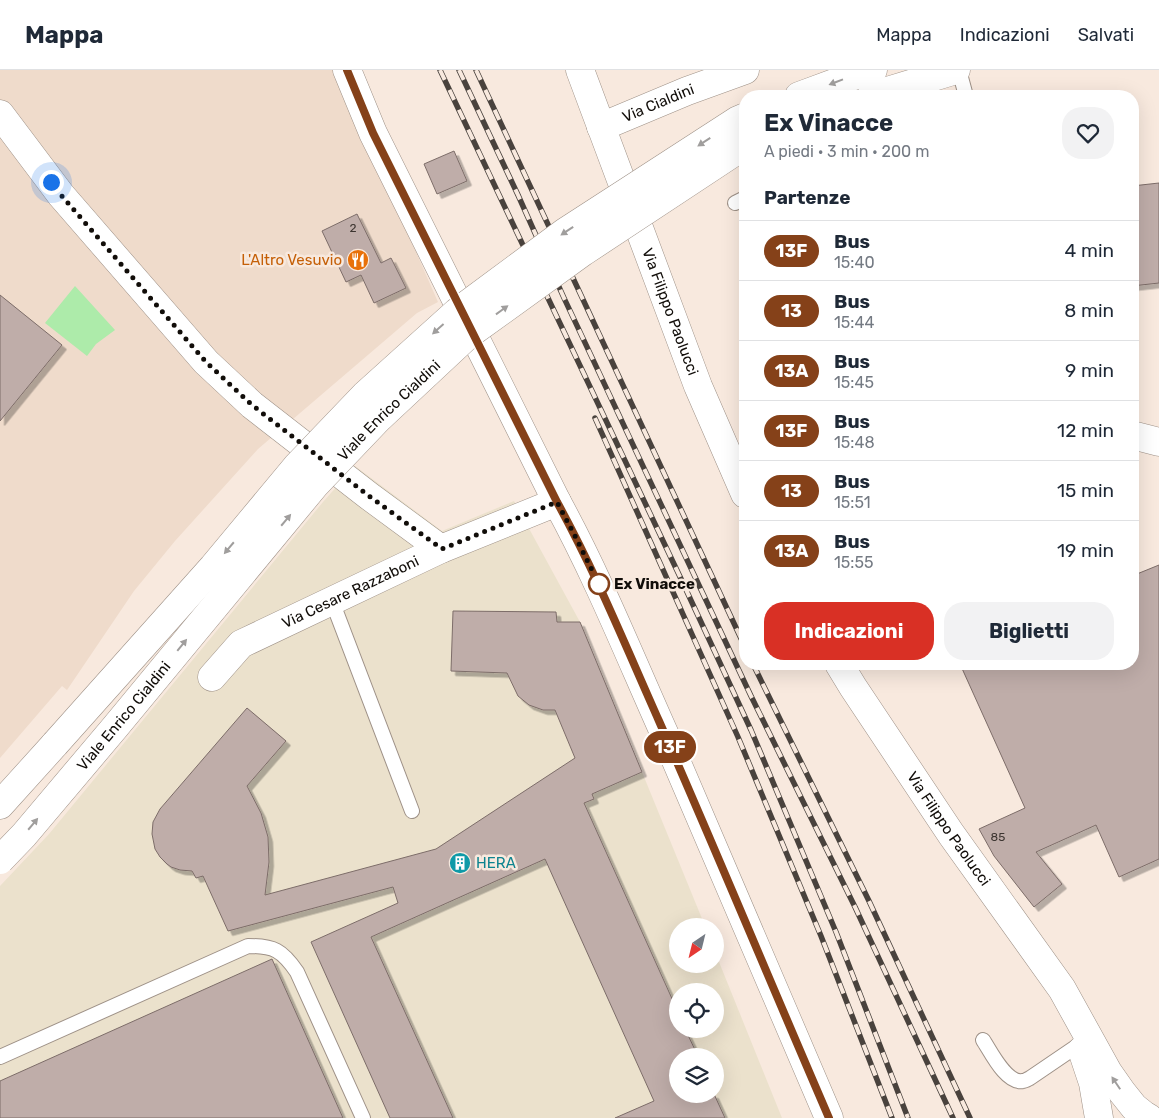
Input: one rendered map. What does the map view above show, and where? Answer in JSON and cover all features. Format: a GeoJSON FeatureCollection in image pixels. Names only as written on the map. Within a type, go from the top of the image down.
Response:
{"type":"FeatureCollection","features":[{"type":"Feature","properties":{"kind":"street"},"geometry":{"type":"LineString","coordinates":[[347,70],[373,133],[598,582],[711,840],[829,1118]]}},
{"type":"Feature","properties":{"kind":"street","name":"Via Filippo Paolucci"},"geometry":{"type":"LineString","coordinates":[[580,70],[698,386],[738,462]]}},
{"type":"Feature","properties":{"kind":"street","name":"Via Cialdini"},"geometry":{"type":"LineString","coordinates":[[601,127],[687,90],[745,70]]}},
{"type":"Feature","properties":{"kind":"street"},"geometry":{"type":"LineString","coordinates":[[814,90],[873,70]]}},
{"type":"Feature","properties":{"kind":"street"},"geometry":{"type":"LineString","coordinates":[[891,90],[958,70]]}},
{"type":"Feature","properties":{"kind":"street"},"geometry":{"type":"LineString","coordinates":[[0,114],[61,195],[206,362],[252,405],[369,496],[442,549]]}},
{"type":"Feature","properties":{"kind":"street","name":"Viale Enrico Cialdini"},"geometry":{"type":"LineString","coordinates":[[0,806],[213,567],[297,466],[364,394],[457,312],[565,232],[739,120]]}},
{"type":"Feature","properties":{"kind":"street","name":"Viale Enrico Cialdini"},"geometry":{"type":"LineString","coordinates":[[0,860],[24,835],[116,726],[315,485],[377,420],[468,335],[583,252],[739,149]]}},
{"type":"Feature","properties":{"kind":"street"},"geometry":{"type":"LineString","coordinates":[[1139,437],[1159,442]]}},
{"type":"Feature","properties":{"kind":"street","name":"Via Cesare Razzaboni"},"geometry":{"type":"LineString","coordinates":[[212,677],[241,644],[442,549],[557,502]]}},
{"type":"Feature","properties":{"kind":"street","name":"Via Filippo Paolucci"},"geometry":{"type":"LineString","coordinates":[[843,670],[951,834],[1062,989],[1113,1079],[1134,1107],[1149,1118]]}},
{"type":"Feature","properties":{"kind":"street","name":"Via Filippo Paolucci"},"geometry":{"type":"LineString","coordinates":[[1062,989],[1093,1083],[1099,1118]]}},
{"type":"Feature","properties":{"kind":"lane"},"geometry":{"type":"LineString","coordinates":[[958,70],[964,90]]}},
{"type":"Feature","properties":{"kind":"lane"},"geometry":{"type":"LineString","coordinates":[[332,601],[412,811]]}},
{"type":"Feature","properties":{"kind":"lane"},"geometry":{"type":"LineString","coordinates":[[0,1057],[248,946],[263,946],[279,951],[297,972],[363,1118]]}},
{"type":"Feature","properties":{"kind":"lane"},"geometry":{"type":"LineString","coordinates":[[983,1040],[1006,1074],[1014,1080],[1022,1081],[1030,1078],[1080,1044]]}},
{"type":"Feature","properties":{"kind":"shaded area"},"geometry":{"type":"Polygon","coordinates":[[[0,70],[336,70],[438,302],[417,313],[258,449],[175,541],[134,591],[67,690],[62,686],[0,758],[0,70]]]}},
{"type":"Feature","properties":{"kind":"shaded area"},"geometry":{"type":"Polygon","coordinates":[[[355,466],[442,531],[514,501],[580,622],[702,918],[669,918],[669,973],[723,973],[782,1118],[0,1118],[0,886],[49,834],[323,502],[355,466]]]}},
{"type":"Feature","properties":{"kind":"green space"},"geometry":{"type":"Polygon","coordinates":[[[75,286],[115,330],[96,344],[87,356],[45,323],[75,286]]]}},
{"type":"Feature","properties":{"kind":"building"},"geometry":{"type":"Polygon","coordinates":[[[454,151],[467,181],[437,194],[424,164],[454,151]]]}},
{"type":"Feature","properties":{"kind":"building"},"geometry":{"type":"Polygon","coordinates":[[[1159,183],[1159,283],[1139,285],[1139,185],[1159,183]]]}},
{"type":"Feature","properties":{"kind":"building","name":"L'Altro Vesuvio"},"geometry":{"type":"Polygon","coordinates":[[[357,214],[381,263],[391,258],[406,288],[374,303],[361,275],[346,282],[322,231],[357,214]]]}},
{"type":"Feature","properties":{"kind":"building"},"geometry":{"type":"Polygon","coordinates":[[[0,295],[62,345],[0,421],[0,295]]]}},
{"type":"Feature","properties":{"kind":"building"},"geometry":{"type":"Polygon","coordinates":[[[1159,565],[1159,859],[1119,877],[1096,825],[1036,852],[1062,884],[1034,907],[994,856],[979,829],[1025,808],[963,670],[1139,670],[1139,573],[1159,565]]]}},
{"type":"Feature","properties":{"kind":"building"},"geometry":{"type":"Polygon","coordinates":[[[453,611],[556,612],[557,622],[580,622],[642,772],[592,794],[594,799],[584,803],[669,992],[669,1038],[689,1038],[694,1048],[669,1048],[669,1103],[718,1103],[725,1118],[615,1118],[654,1101],[545,859],[371,937],[453,1118],[390,1118],[311,942],[398,903],[393,887],[228,931],[203,876],[196,878],[192,871],[171,867],[160,857],[155,849],[152,834],[153,822],[160,809],[247,708],[286,741],[247,786],[261,813],[268,837],[269,862],[265,895],[436,849],[575,758],[555,710],[543,710],[529,705],[518,696],[507,673],[451,671],[453,611]]]}},
{"type":"Feature","properties":{"kind":"building"},"geometry":{"type":"Polygon","coordinates":[[[272,959],[343,1118],[0,1118],[0,1081],[272,959]]]}},
{"type":"Feature","properties":{"kind":"railway"},"geometry":{"type":"LineString","coordinates":[[440,70],[751,730],[836,932],[908,1118]]}},
{"type":"Feature","properties":{"kind":"railway"},"geometry":{"type":"LineString","coordinates":[[459,70],[751,696],[855,907],[953,1118]]}},
{"type":"Feature","properties":{"kind":"railway"},"geometry":{"type":"LineString","coordinates":[[476,70],[739,634]]}},
{"type":"Feature","properties":{"kind":"railway"},"geometry":{"type":"LineString","coordinates":[[595,418],[738,737],[821,936],[892,1118]]}},
{"type":"Feature","properties":{"kind":"railway"},"geometry":{"type":"LineString","coordinates":[[756,670],[869,901],[970,1118]]}},
{"type":"Feature","properties":{"kind":"bus line","name":"13F"},"geometry":{"type":"LineString","coordinates":[[347,70],[373,133],[598,582],[711,840],[829,1118]]}},
{"type":"Feature","properties":{"kind":"place","name":"L'Altro Vesuvio"},"geometry":{"type":"Point","coordinates":[358,260]}},
{"type":"Feature","properties":{"kind":"place","name":"Ex Vinacce"},"geometry":{"type":"Point","coordinates":[599,584]}},
{"type":"Feature","properties":{"kind":"place","name":"HERA"},"geometry":{"type":"Point","coordinates":[460,863]}},
{"type":"Feature","properties":{"kind":"route"},"geometry":{"type":"LineString","coordinates":[[51,182],[206,362],[252,405],[426,538],[442,549],[557,502],[599,584]]}}]}
